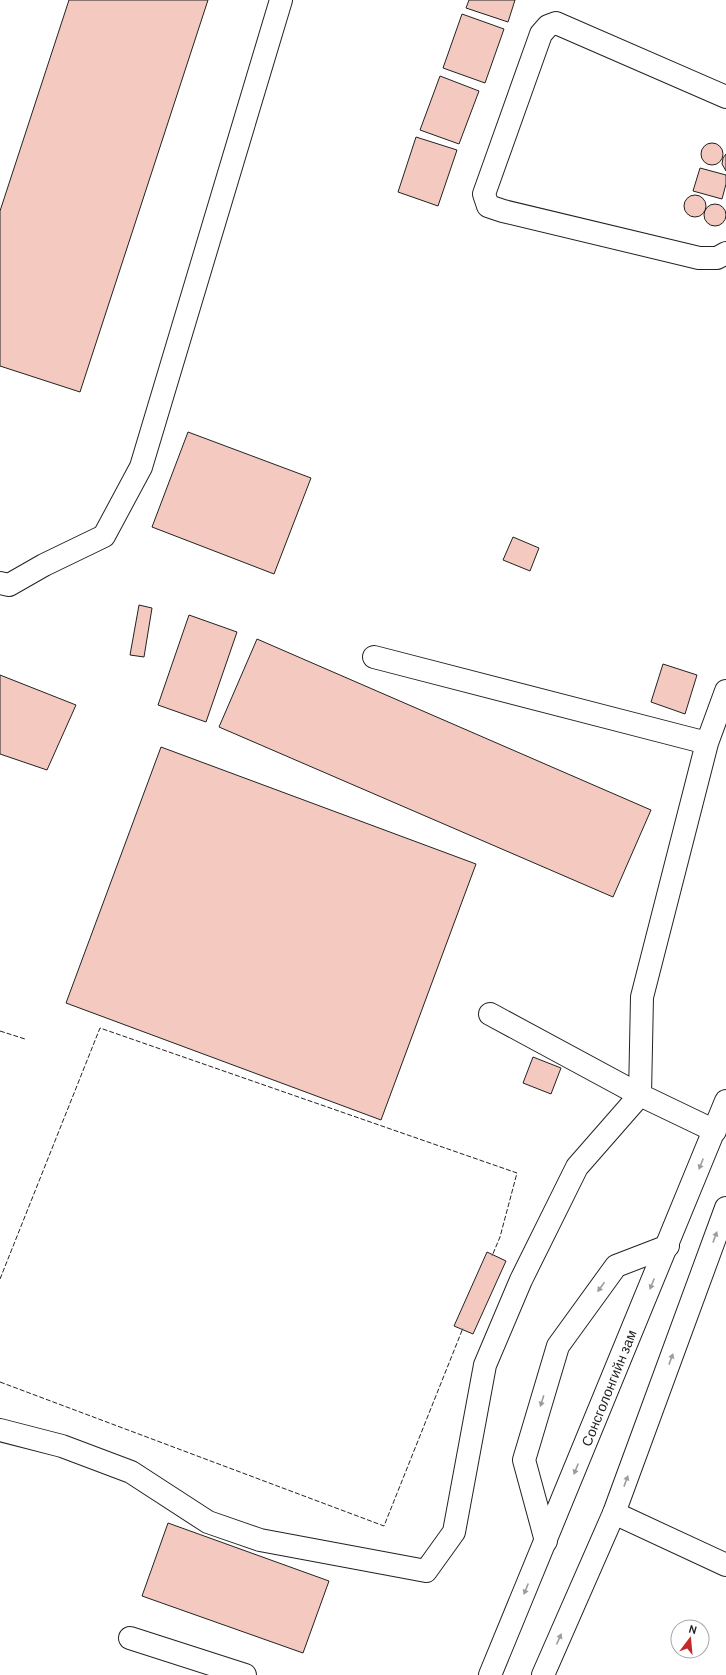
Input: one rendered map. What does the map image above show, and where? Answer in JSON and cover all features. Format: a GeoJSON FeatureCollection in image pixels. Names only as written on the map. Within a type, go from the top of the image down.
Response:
{"type":"FeatureCollection","features":[{"type":"Feature","properties":{"kind":"main road"},"geometry":{"type":"LineString","coordinates":[[0,583],[9,585],[44,565],[104,536],[141,467],[281,0]]}},
{"type":"Feature","properties":{"kind":"main road"},"geometry":{"type":"LineString","coordinates":[[726,97],[556,23],[548,26],[541,34],[484,194],[488,206],[503,211],[698,258],[717,258],[726,253]]}},
{"type":"Feature","properties":{"kind":"main road"},"geometry":{"type":"LineString","coordinates":[[374,657],[707,743]]}},
{"type":"Feature","properties":{"kind":"main road"},"geometry":{"type":"LineString","coordinates":[[0,1430],[62,1446],[131,1472],[208,1522],[260,1540],[426,1571],[454,1532],[485,1365],[521,1280],[577,1167],[640,1095],[642,997],[707,743],[726,691]]}},
{"type":"Feature","properties":{"kind":"main road"},"geometry":{"type":"LineString","coordinates":[[490,1014],[640,1095],[715,1131]]}},
{"type":"Feature","properties":{"kind":"main road","name":"Сонсголонгийн зам"},"geometry":{"type":"LineString","coordinates":[[490,1675],[668,1246],[726,1101]]}},
{"type":"Feature","properties":{"kind":"main road"},"geometry":{"type":"LineString","coordinates":[[543,1675],[614,1513],[726,1208]]}},
{"type":"Feature","properties":{"kind":"main road"},"geometry":{"type":"LineString","coordinates":[[546,1541],[524,1460],[558,1346],[616,1266],[668,1246]]}},
{"type":"Feature","properties":{"kind":"main road"},"geometry":{"type":"LineString","coordinates":[[614,1513],[726,1566]]}},
{"type":"Feature","properties":{"kind":"main road"},"geometry":{"type":"LineString","coordinates":[[130,1638],[245,1675]]}},
{"type":"Feature","properties":{"kind":"building"},"geometry":{"type":"Polygon","coordinates":[[[69,0],[208,0],[80,392],[0,366],[0,211],[69,0]]]}},
{"type":"Feature","properties":{"kind":"building"},"geometry":{"type":"Polygon","coordinates":[[[469,0],[515,0],[508,22],[466,8],[469,0]]]}},
{"type":"Feature","properties":{"kind":"building"},"geometry":{"type":"Polygon","coordinates":[[[462,14],[504,29],[485,83],[443,68],[462,14]]]}},
{"type":"Feature","properties":{"kind":"building"},"geometry":{"type":"Polygon","coordinates":[[[440,76],[479,91],[459,144],[420,130],[440,76]]]}},
{"type":"Feature","properties":{"kind":"building"},"geometry":{"type":"Polygon","coordinates":[[[416,137],[457,150],[438,206],[398,192],[416,137]]]}},
{"type":"Feature","properties":{"kind":"building"},"geometry":{"type":"Polygon","coordinates":[[[712,143],[720,146],[723,154],[720,162],[712,165],[704,162],[701,154],[704,146],[712,143]]]}},
{"type":"Feature","properties":{"kind":"building"},"geometry":{"type":"Polygon","coordinates":[[[726,154],[726,171],[722,164],[723,158],[726,154]]]}},
{"type":"Feature","properties":{"kind":"building"},"geometry":{"type":"Polygon","coordinates":[[[700,168],[726,175],[726,184],[722,199],[693,191],[700,168]]]}},
{"type":"Feature","properties":{"kind":"building"},"geometry":{"type":"Polygon","coordinates":[[[695,195],[703,198],[706,206],[703,214],[695,217],[687,214],[684,206],[687,198],[695,195]]]}},
{"type":"Feature","properties":{"kind":"building"},"geometry":{"type":"Polygon","coordinates":[[[715,204],[723,207],[726,215],[723,223],[715,226],[707,223],[704,215],[707,207],[715,204]]]}},
{"type":"Feature","properties":{"kind":"building"},"geometry":{"type":"Polygon","coordinates":[[[188,432],[311,478],[274,574],[152,527],[188,432]]]}},
{"type":"Feature","properties":{"kind":"building"},"geometry":{"type":"Polygon","coordinates":[[[513,537],[539,548],[530,571],[503,560],[513,537]]]}},
{"type":"Feature","properties":{"kind":"building"},"geometry":{"type":"Polygon","coordinates":[[[139,605],[152,608],[144,657],[130,655],[139,605]]]}},
{"type":"Feature","properties":{"kind":"building"},"geometry":{"type":"Polygon","coordinates":[[[189,615],[237,632],[206,722],[158,705],[189,615]]]}},
{"type":"Feature","properties":{"kind":"building"},"geometry":{"type":"Polygon","coordinates":[[[257,639],[651,810],[613,897],[219,727],[257,639]]]}},
{"type":"Feature","properties":{"kind":"building"},"geometry":{"type":"Polygon","coordinates":[[[663,664],[697,675],[685,714],[651,702],[663,664]]]}},
{"type":"Feature","properties":{"kind":"building"},"geometry":{"type":"Polygon","coordinates":[[[0,675],[76,705],[47,770],[0,754],[0,675]]]}},
{"type":"Feature","properties":{"kind":"building"},"geometry":{"type":"Polygon","coordinates":[[[161,747],[476,864],[381,1120],[66,1003],[161,747]]]}},
{"type":"Feature","properties":{"kind":"building"},"geometry":{"type":"Polygon","coordinates":[[[533,1057],[561,1068],[551,1094],[523,1083],[533,1057]]]}},
{"type":"Feature","properties":{"kind":"building"},"geometry":{"type":"Polygon","coordinates":[[[487,1252],[506,1261],[473,1334],[454,1326],[487,1252]]]}},
{"type":"Feature","properties":{"kind":"building"},"geometry":{"type":"Polygon","coordinates":[[[168,1523],[329,1581],[303,1653],[142,1596],[168,1523]]]}},
{"type":"Feature","properties":{"kind":"fence"},"geometry":{"type":"LineString","coordinates":[[0,1279],[100,1028],[517,1173],[500,1237],[492,1256]]}},
{"type":"Feature","properties":{"kind":"fence"},"geometry":{"type":"LineString","coordinates":[[0,1031],[25,1039]]}},
{"type":"Feature","properties":{"kind":"fence"},"geometry":{"type":"LineString","coordinates":[[0,1382],[384,1526],[463,1328]]}}]}
